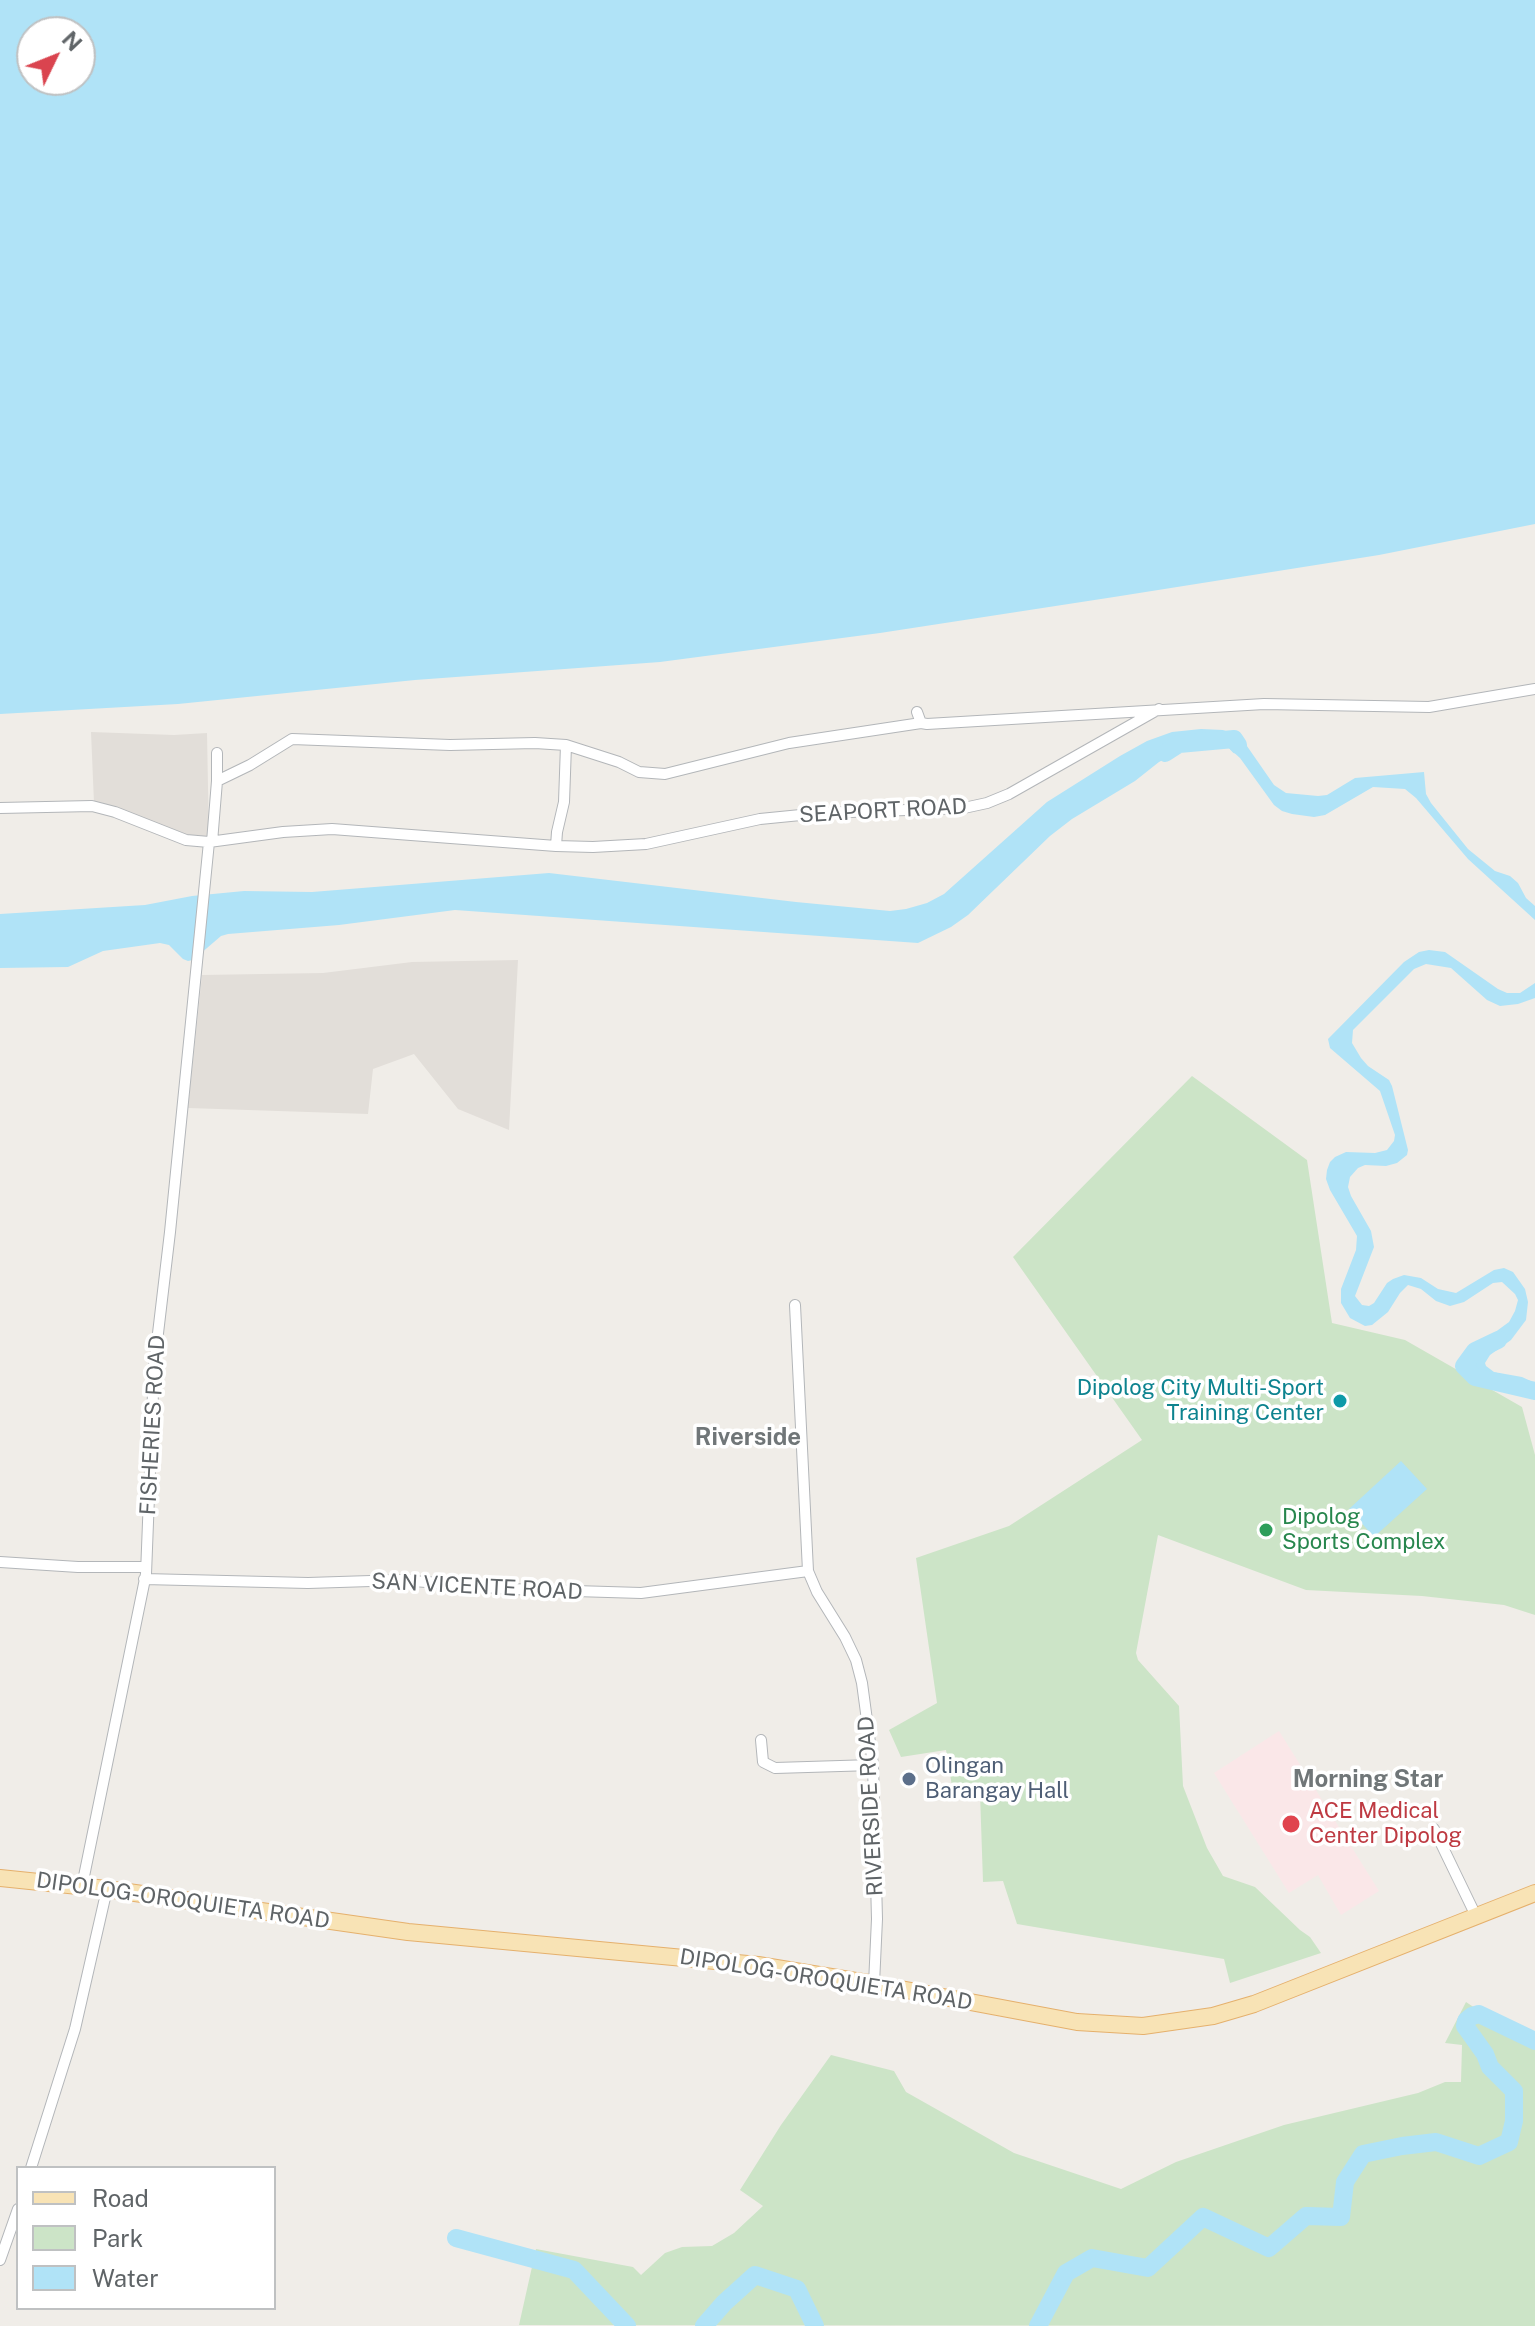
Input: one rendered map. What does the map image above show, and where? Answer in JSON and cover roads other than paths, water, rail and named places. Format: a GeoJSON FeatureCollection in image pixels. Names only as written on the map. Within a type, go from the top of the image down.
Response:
{"type":"FeatureCollection","features":[{"type":"Feature","properties":{"kind":"main road","name":"DIPOLOG-OROQUIETA ROAD"},"geometry":{"type":"LineString","coordinates":[[0,1878],[107,1889],[408,1932],[758,1965],[1077,2022],[1120,2025],[1168,2024],[1213,2016],[1254,2004],[1535,1893]]}},
{"type":"Feature","properties":{"kind":"street","name":"SEAPORT ROAD"},"geometry":{"type":"LineString","coordinates":[[0,808],[92,806],[186,840],[210,842],[332,829],[556,846],[646,844],[760,819],[821,813],[964,808],[987,803],[1009,794],[1159,709],[1264,704],[1429,707],[1535,689]]}},
{"type":"Feature","properties":{"kind":"street"},"geometry":{"type":"LineString","coordinates":[[217,781],[292,739],[450,745],[566,745],[619,762],[639,772],[665,774],[789,743],[919,717],[940,723],[1159,709]]}},
{"type":"Feature","properties":{"kind":"street"},"geometry":{"type":"LineString","coordinates":[[556,846],[564,802],[566,745]]}},
{"type":"Feature","properties":{"kind":"street","name":"FISHERIES ROAD"},"geometry":{"type":"LineString","coordinates":[[82,1886],[146,1567],[154,1367],[199,961],[205,870],[217,781],[217,753]]}},
{"type":"Feature","properties":{"kind":"street","name":"RIVERSIDE ROAD"},"geometry":{"type":"LineString","coordinates":[[795,1305],[808,1571],[856,1660],[873,1765],[876,1892],[874,1984]]}},
{"type":"Feature","properties":{"kind":"street"},"geometry":{"type":"LineString","coordinates":[[0,1562],[146,1567]]}},
{"type":"Feature","properties":{"kind":"street","name":"SAN VICENTE ROAD"},"geometry":{"type":"LineString","coordinates":[[144,1579],[308,1583],[402,1580],[524,1590],[641,1593],[808,1571]]}},
{"type":"Feature","properties":{"kind":"street"},"geometry":{"type":"LineString","coordinates":[[761,1740],[763,1762],[775,1768],[873,1765]]}},
{"type":"Feature","properties":{"kind":"street"},"geometry":{"type":"LineString","coordinates":[[1434,1829],[1476,1916]]}},
{"type":"Feature","properties":{"kind":"street"},"geometry":{"type":"LineString","coordinates":[[32,2166],[75,2029],[107,1889]]}},
{"type":"Feature","properties":{"kind":"street"},"geometry":{"type":"LineString","coordinates":[[0,2260],[16,2215]]}},
{"type":"Feature","properties":{"kind":"water"},"geometry":{"type":"Polygon","coordinates":[[[0,0],[1535,0],[1535,524],[1379,555],[880,633],[660,662],[415,680],[178,704],[0,714],[0,0]]]}},
{"type":"Feature","properties":{"kind":"water"},"geometry":{"type":"Polygon","coordinates":[[[1223,730],[1240,736],[1274,785],[1286,793],[1327,795],[1355,778],[1424,772],[1426,794],[1431,803],[1468,849],[1495,871],[1510,876],[1518,883],[1526,898],[1535,906],[1535,920],[1468,859],[1405,789],[1373,787],[1325,815],[1292,814],[1274,805],[1230,749],[1215,739],[1203,736],[1189,740],[1178,752],[1072,819],[1050,836],[968,915],[918,943],[455,910],[339,925],[228,934],[188,961],[169,945],[160,943],[103,951],[68,967],[0,968],[0,914],[145,905],[244,891],[312,892],[549,873],[796,902],[890,911],[906,909],[944,894],[1047,802],[1120,756],[1172,732],[1223,730]]]}},
{"type":"Feature","properties":{"kind":"water"},"geometry":{"type":"Polygon","coordinates":[[[1419,952],[1445,952],[1507,993],[1520,993],[1535,983],[1535,998],[1500,1006],[1487,1000],[1451,968],[1426,964],[1414,969],[1353,1030],[1352,1043],[1361,1058],[1389,1080],[1392,1086],[1408,1150],[1407,1155],[1397,1163],[1365,1165],[1350,1177],[1348,1187],[1351,1196],[1371,1231],[1374,1247],[1355,1296],[1362,1305],[1369,1306],[1387,1283],[1404,1275],[1421,1278],[1438,1289],[1456,1293],[1494,1270],[1504,1268],[1513,1272],[1525,1289],[1528,1302],[1526,1320],[1511,1340],[1490,1355],[1485,1363],[1494,1372],[1522,1377],[1535,1383],[1535,1396],[1481,1374],[1474,1366],[1483,1341],[1509,1322],[1515,1311],[1518,1300],[1502,1282],[1493,1283],[1464,1302],[1450,1306],[1408,1285],[1388,1312],[1372,1325],[1365,1326],[1350,1318],[1341,1303],[1341,1289],[1356,1250],[1357,1236],[1330,1190],[1327,1170],[1335,1157],[1346,1152],[1375,1153],[1387,1150],[1395,1135],[1380,1091],[1330,1048],[1328,1039],[1404,962],[1419,952]]]}},
{"type":"Feature","properties":{"kind":"water"},"geometry":{"type":"Polygon","coordinates":[[[1401,1461],[1427,1489],[1374,1537],[1349,1509],[1401,1461]]]}},
{"type":"Feature","properties":{"kind":"waterway"},"geometry":{"type":"LineString","coordinates":[[1165,753],[1179,744],[1234,739],[1238,745]]}},
{"type":"Feature","properties":{"kind":"waterway"},"geometry":{"type":"LineString","coordinates":[[1498,1340],[1475,1351],[1464,1366],[1475,1377],[1535,1391]]}},
{"type":"Feature","properties":{"kind":"waterway"},"geometry":{"type":"LineString","coordinates":[[1038,2326],[1066,2273],[1092,2258],[1148,2268],[1203,2217],[1269,2248],[1306,2216],[1341,2217],[1345,2182],[1363,2154],[1436,2142],[1479,2156],[1509,2142],[1514,2121],[1514,2091],[1490,2067],[1485,2054],[1465,2026],[1466,2021],[1479,2014],[1535,2041]]}},
{"type":"Feature","properties":{"kind":"waterway"},"geometry":{"type":"LineString","coordinates":[[456,2238],[574,2270],[627,2326]]}},
{"type":"Feature","properties":{"kind":"waterway"},"geometry":{"type":"LineString","coordinates":[[704,2326],[755,2275],[797,2289],[815,2326]]}},
{"type":"Feature","properties":{"kind":"place","name":"Dipolog City Multi-Sport Training Center"},"geometry":{"type":"Point","coordinates":[1340,1401]}},
{"type":"Feature","properties":{"kind":"place","name":"Dipolog Sports Complex"},"geometry":{"type":"Point","coordinates":[1266,1530]}},
{"type":"Feature","properties":{"kind":"place","name":"Olingan Barangay Hall"},"geometry":{"type":"Point","coordinates":[909,1779]}},
{"type":"Feature","properties":{"kind":"place","name":"ACE Medical Center Dipolog"},"geometry":{"type":"Point","coordinates":[1291,1824]}},
{"type":"Feature","properties":{"kind":"district","name":"Riverside"},"geometry":{"type":"Point","coordinates":[748,1438]}},
{"type":"Feature","properties":{"kind":"district","name":"Morning Star"},"geometry":{"type":"Point","coordinates":[1368,1780]}}]}
